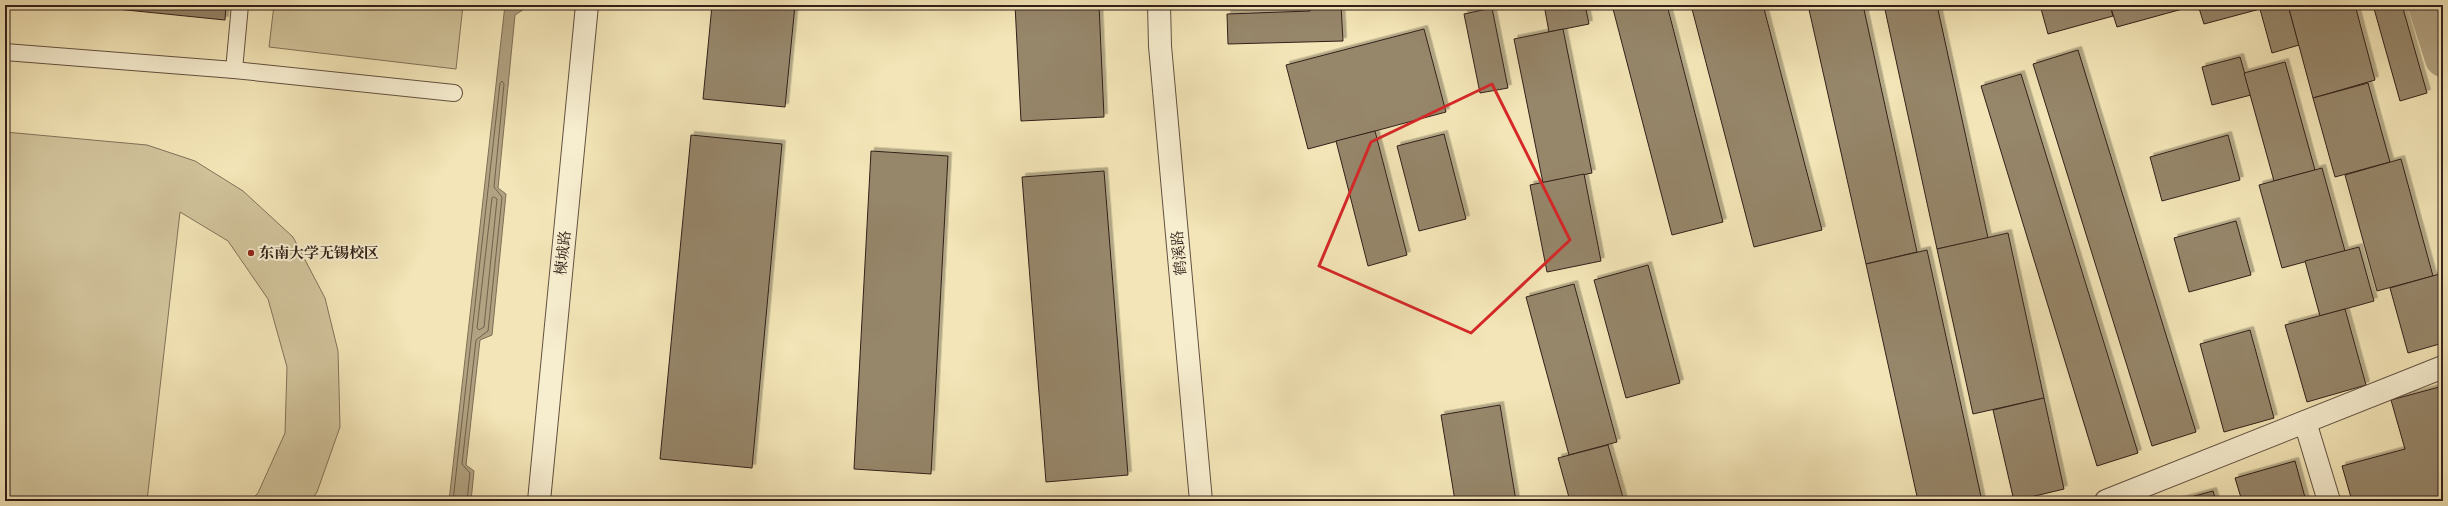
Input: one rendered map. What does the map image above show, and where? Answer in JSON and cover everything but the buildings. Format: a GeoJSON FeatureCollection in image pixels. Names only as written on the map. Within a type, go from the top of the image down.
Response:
{"type":"FeatureCollection","features":[{"type":"Feature","properties":{"kind":"street","name":"楝城路"},"geometry":{"type":"LineString","coordinates":[[538,501],[587,5]]}},
{"type":"Feature","properties":{"kind":"street","name":"鹤溪路"},"geometry":{"type":"LineString","coordinates":[[1159,5],[1160,46],[1201,501]]}},
{"type":"Feature","properties":{"kind":"street"},"geometry":{"type":"LineString","coordinates":[[2106,501],[2443,367]]}},
{"type":"Feature","properties":{"kind":"street"},"geometry":{"type":"LineString","coordinates":[[2305,422],[2329,501]]}},
{"type":"Feature","properties":{"kind":"lane"},"geometry":{"type":"LineString","coordinates":[[234,70],[240,5]]}},
{"type":"Feature","properties":{"kind":"lane"},"geometry":{"type":"LineString","coordinates":[[5,52],[234,70],[454,93]]}},
{"type":"Feature","properties":{"kind":"highlighted area"},"geometry":{"type":"Polygon","coordinates":[[[1492,84],[1570,240],[1471,333],[1319,266],[1371,142],[1492,84]]]}},
{"type":"Feature","properties":{"kind":"shaded area"},"geometry":{"type":"Polygon","coordinates":[[[274,5],[463,5],[456,69],[269,47],[274,5]]]}},
{"type":"Feature","properties":{"kind":"shaded area"},"geometry":{"type":"Polygon","coordinates":[[[5,132],[147,145],[195,161],[243,191],[293,237],[325,298],[338,351],[340,427],[317,492],[311,501],[250,501],[258,493],[285,433],[287,367],[268,299],[228,241],[180,212],[147,501],[5,501],[5,132]]]}},
{"type":"Feature","properties":{"kind":"water"},"geometry":{"type":"Polygon","coordinates":[[[505,5],[524,5],[524,9],[515,15],[498,188],[506,194],[492,335],[480,340],[466,465],[474,471],[471,501],[449,501],[505,5]]]}},
{"type":"Feature","properties":{"kind":"waterway"},"geometry":{"type":"LineString","coordinates":[[2426,5],[2443,59]]}},
{"type":"Feature","properties":{"kind":"place","name":"东南大学无锡校区"},"geometry":{"type":"Point","coordinates":[251,253]}}]}
